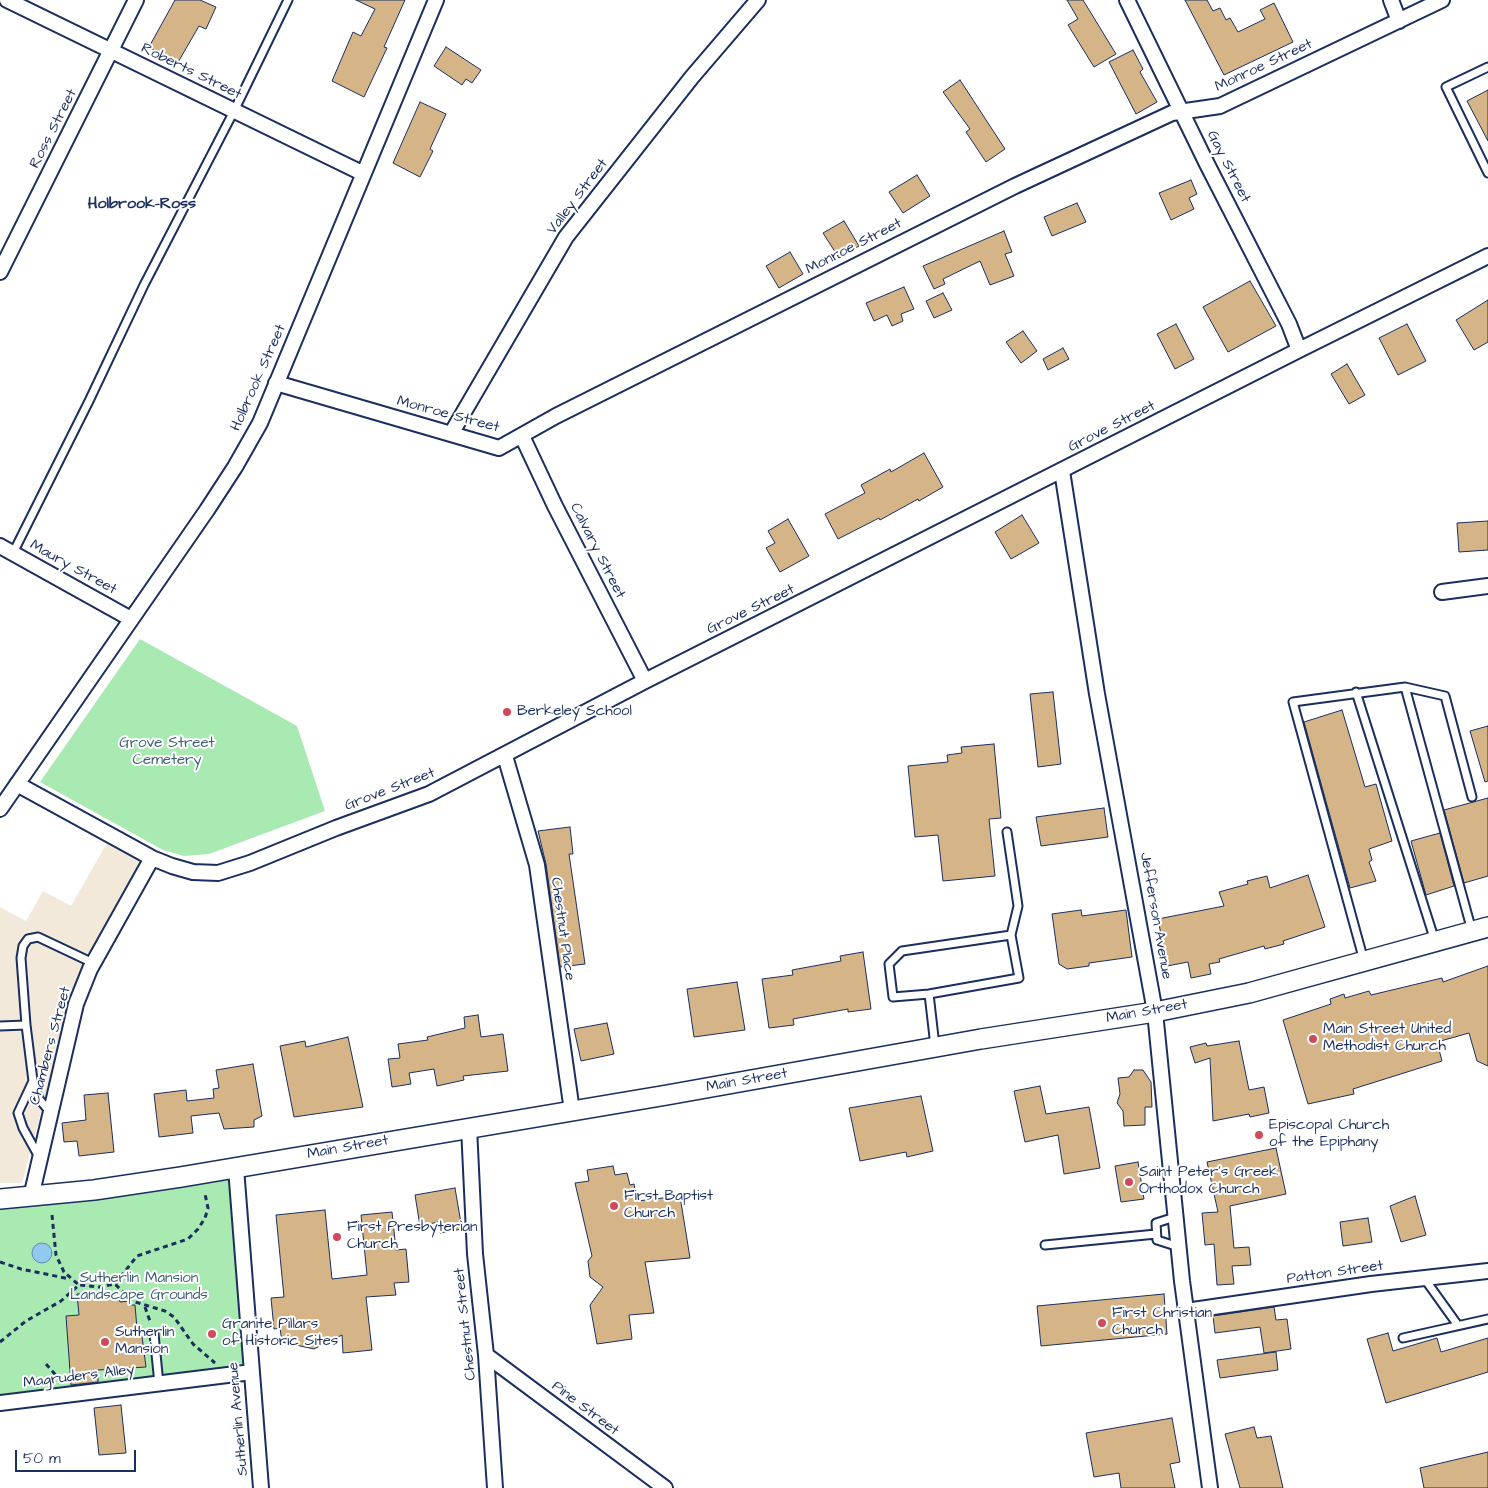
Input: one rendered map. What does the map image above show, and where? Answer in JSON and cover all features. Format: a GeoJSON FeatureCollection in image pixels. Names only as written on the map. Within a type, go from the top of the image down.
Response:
{"type":"FeatureCollection","features":[{"type":"Feature","properties":{"kind":"main road","name":"Main Street"},"geometry":{"type":"LineString","coordinates":[[0,1199],[114,1187],[236,1168],[935,1047],[1156,1012],[1249,993],[1480,929]]}},
{"type":"Feature","properties":{"kind":"street","name":"Roberts Street"},"geometry":{"type":"LineString","coordinates":[[7,0],[110,52],[362,173]]}},
{"type":"Feature","properties":{"kind":"street","name":"Ross Street"},"geometry":{"type":"LineString","coordinates":[[0,272],[136,0]]}},
{"type":"Feature","properties":{"kind":"street","name":"Holbrook Street"},"geometry":{"type":"LineString","coordinates":[[0,809],[235,467],[260,423],[362,173],[436,0]]}},
{"type":"Feature","properties":{"kind":"street","name":"Valley Street"},"geometry":{"type":"LineString","coordinates":[[451,434],[566,237],[686,85],[758,0]]}},
{"type":"Feature","properties":{"kind":"street","name":"Gay Street"},"geometry":{"type":"LineString","coordinates":[[1127,0],[1289,324],[1298,350]]}},
{"type":"Feature","properties":{"kind":"street"},"geometry":{"type":"LineString","coordinates":[[1390,0],[1399,21]]}},
{"type":"Feature","properties":{"kind":"street","name":"Monroe Street"},"geometry":{"type":"LineString","coordinates":[[276,383],[499,448],[952,216],[1181,110],[1197,110],[1220,106],[1442,0]]}},
{"type":"Feature","properties":{"kind":"street","name":"Grove Street"},"geometry":{"type":"LineString","coordinates":[[18,784],[152,858],[193,872],[218,873],[429,794],[505,756],[645,681],[1298,350],[1488,256]]}},
{"type":"Feature","properties":{"kind":"street","name":"Calvary Street"},"geometry":{"type":"LineString","coordinates":[[522,436],[555,506],[645,681]]}},
{"type":"Feature","properties":{"kind":"street","name":"Jefferson Avenue"},"geometry":{"type":"LineString","coordinates":[[1062,471],[1094,674],[1156,1012],[1178,1247],[1210,1488]]}},
{"type":"Feature","properties":{"kind":"street","name":"Maury Street"},"geometry":{"type":"LineString","coordinates":[[0,546],[131,619]]}},
{"type":"Feature","properties":{"kind":"street"},"geometry":{"type":"LineString","coordinates":[[1442,592],[1488,586]]}},
{"type":"Feature","properties":{"kind":"street","name":"Chestnut Place"},"geometry":{"type":"LineString","coordinates":[[505,756],[537,864],[572,1111]]}},
{"type":"Feature","properties":{"kind":"street","name":"Chambers Street"},"geometry":{"type":"LineString","coordinates":[[31,1197],[72,1020],[93,963],[152,858]]}},
{"type":"Feature","properties":{"kind":"street","name":"Chestnut Street"},"geometry":{"type":"LineString","coordinates":[[469,1127],[475,1254],[486,1355],[495,1488]]}},
{"type":"Feature","properties":{"kind":"street","name":"Sutherlin Avenue"},"geometry":{"type":"LineString","coordinates":[[236,1168],[261,1488]]}},
{"type":"Feature","properties":{"kind":"street","name":"Patton Street"},"geometry":{"type":"LineString","coordinates":[[1186,1311],[1488,1271]]}},
{"type":"Feature","properties":{"kind":"street","name":"Pine Street"},"geometry":{"type":"LineString","coordinates":[[486,1355],[665,1488]]}},
{"type":"Feature","properties":{"kind":"street","name":"Magruders Alley"},"geometry":{"type":"LineString","coordinates":[[0,1403],[252,1372]]}},
{"type":"Feature","properties":{"kind":"lane"},"geometry":{"type":"LineString","coordinates":[[13,552],[89,401],[144,285],[234,111],[288,0]]}},
{"type":"Feature","properties":{"kind":"lane"},"geometry":{"type":"LineString","coordinates":[[1488,67],[1446,86],[1488,173]]}},
{"type":"Feature","properties":{"kind":"lane"},"geometry":{"type":"LineString","coordinates":[[1405,687],[1480,929]]}},
{"type":"Feature","properties":{"kind":"lane"},"geometry":{"type":"LineString","coordinates":[[1364,961],[1293,702],[1356,692],[1405,687],[1446,696],[1472,797]]}},
{"type":"Feature","properties":{"kind":"lane"},"geometry":{"type":"LineString","coordinates":[[1356,692],[1435,942]]}},
{"type":"Feature","properties":{"kind":"lane"},"geometry":{"type":"LineString","coordinates":[[1007,832],[1018,906],[1011,935],[1019,978],[929,994],[893,997],[889,964],[902,951],[1011,935]]}},
{"type":"Feature","properties":{"kind":"lane"},"geometry":{"type":"LineString","coordinates":[[50,1112],[39,1099],[34,1081],[26,1025],[21,964],[23,946],[28,939],[38,937],[93,963]]}},
{"type":"Feature","properties":{"kind":"lane"},"geometry":{"type":"LineString","coordinates":[[929,994],[935,1047]]}},
{"type":"Feature","properties":{"kind":"lane"},"geometry":{"type":"LineString","coordinates":[[0,1026],[26,1025]]}},
{"type":"Feature","properties":{"kind":"lane"},"geometry":{"type":"LineString","coordinates":[[34,1081],[18,1112],[23,1128],[40,1158]]}},
{"type":"Feature","properties":{"kind":"lane"},"geometry":{"type":"LineString","coordinates":[[1175,1218],[1156,1223],[1156,1234],[1157,1240],[1178,1247]]}},
{"type":"Feature","properties":{"kind":"lane"},"geometry":{"type":"LineString","coordinates":[[1045,1244],[1156,1234]]}},
{"type":"Feature","properties":{"kind":"lane"},"geometry":{"type":"LineString","coordinates":[[1424,1278],[1457,1324]]}},
{"type":"Feature","properties":{"kind":"lane"},"geometry":{"type":"LineString","coordinates":[[1403,1338],[1457,1324],[1488,1319]]}},
{"type":"Feature","properties":{"kind":"lane"},"geometry":{"type":"LineString","coordinates":[[154,1334],[159,1384]]}},
{"type":"Feature","properties":{"kind":"path"},"geometry":{"type":"LineString","coordinates":[[52,1215],[56,1255],[64,1272],[79,1285],[99,1287],[115,1284],[137,1256],[181,1242],[198,1229],[205,1218],[208,1208],[205,1194]]}},
{"type":"Feature","properties":{"kind":"path"},"geometry":{"type":"LineString","coordinates":[[0,1262],[21,1269],[61,1276],[72,1280]]}},
{"type":"Feature","properties":{"kind":"path"},"geometry":{"type":"LineString","coordinates":[[115,1284],[132,1301],[165,1311],[174,1317],[192,1344],[229,1375]]}},
{"type":"Feature","properties":{"kind":"path"},"geometry":{"type":"LineString","coordinates":[[0,1342],[26,1321],[61,1302],[79,1285]]}},
{"type":"Feature","properties":{"kind":"path"},"geometry":{"type":"LineString","coordinates":[[144,1306],[154,1334]]}},
{"type":"Feature","properties":{"kind":"shaded area"},"geometry":{"type":"Polygon","coordinates":[[[108,841],[144,860],[82,973],[68,1011],[22,1183],[0,1183],[0,907],[26,921],[43,891],[71,906],[108,841]]]}},
{"type":"Feature","properties":{"kind":"green space","name":"Grove Street Cemetery"},"geometry":{"type":"Polygon","coordinates":[[[140,639],[297,726],[325,811],[209,854],[184,856],[163,850],[40,782],[140,639]]]}},
{"type":"Feature","properties":{"kind":"green space","name":"Sutherlin Mansion Landscape Grounds"},"geometry":{"type":"Polygon","coordinates":[[[236,1168],[252,1372],[0,1409],[0,1199],[236,1168]]]}},
{"type":"Feature","properties":{"kind":"water"},"geometry":{"type":"Polygon","coordinates":[[[42,1243],[49,1246],[52,1253],[49,1260],[42,1263],[35,1260],[32,1253],[35,1246],[42,1243]]]}},
{"type":"Feature","properties":{"kind":"building"},"geometry":{"type":"Polygon","coordinates":[[[175,0],[200,0],[216,7],[206,29],[199,26],[177,64],[149,47],[175,0]]]}},
{"type":"Feature","properties":{"kind":"building"},"geometry":{"type":"Polygon","coordinates":[[[356,0],[405,0],[384,47],[387,48],[364,97],[332,81],[353,32],[361,36],[375,9],[356,0]]]}},
{"type":"Feature","properties":{"kind":"building"},"geometry":{"type":"Polygon","coordinates":[[[1067,0],[1083,0],[1116,54],[1094,67],[1068,25],[1078,19],[1067,0]]]}},
{"type":"Feature","properties":{"kind":"building"},"geometry":{"type":"Polygon","coordinates":[[[1185,0],[1207,0],[1213,11],[1220,8],[1226,20],[1230,18],[1238,32],[1265,19],[1260,10],[1274,3],[1293,42],[1224,75],[1185,0]]]}},
{"type":"Feature","properties":{"kind":"building"},"geometry":{"type":"Polygon","coordinates":[[[446,47],[481,70],[472,83],[466,79],[462,85],[434,66],[446,47]]]}},
{"type":"Feature","properties":{"kind":"building"},"geometry":{"type":"Polygon","coordinates":[[[1133,50],[1143,69],[1140,72],[1157,102],[1136,114],[1109,62],[1133,50]]]}},
{"type":"Feature","properties":{"kind":"building"},"geometry":{"type":"Polygon","coordinates":[[[960,80],[1005,149],[986,162],[966,132],[970,129],[943,92],[960,80]]]}},
{"type":"Feature","properties":{"kind":"building"},"geometry":{"type":"Polygon","coordinates":[[[1488,90],[1488,141],[1467,101],[1488,90]]]}},
{"type":"Feature","properties":{"kind":"building"},"geometry":{"type":"Polygon","coordinates":[[[420,102],[446,114],[430,149],[433,151],[420,177],[393,163],[420,102]]]}},
{"type":"Feature","properties":{"kind":"building"},"geometry":{"type":"Polygon","coordinates":[[[917,175],[930,196],[903,213],[889,192],[917,175]]]}},
{"type":"Feature","properties":{"kind":"building"},"geometry":{"type":"Polygon","coordinates":[[[1191,180],[1197,194],[1189,198],[1194,209],[1171,220],[1159,193],[1191,180]]]}},
{"type":"Feature","properties":{"kind":"building"},"geometry":{"type":"Polygon","coordinates":[[[1077,203],[1086,222],[1052,236],[1044,217],[1077,203]]]}},
{"type":"Feature","properties":{"kind":"building"},"geometry":{"type":"Polygon","coordinates":[[[844,221],[859,246],[839,258],[823,233],[844,221]]]}},
{"type":"Feature","properties":{"kind":"building"},"geometry":{"type":"Polygon","coordinates":[[[1004,231],[1012,252],[1005,254],[1014,276],[990,285],[980,261],[943,279],[945,284],[934,289],[923,266],[1004,231]]]}},
{"type":"Feature","properties":{"kind":"building"},"geometry":{"type":"Polygon","coordinates":[[[790,252],[803,274],[779,288],[766,266],[790,252]]]}},
{"type":"Feature","properties":{"kind":"building"},"geometry":{"type":"Polygon","coordinates":[[[1250,281],[1276,326],[1228,352],[1203,307],[1250,281]]]}},
{"type":"Feature","properties":{"kind":"building"},"geometry":{"type":"Polygon","coordinates":[[[904,287],[914,309],[901,314],[903,321],[892,326],[887,315],[874,321],[866,303],[904,287]]]}},
{"type":"Feature","properties":{"kind":"building"},"geometry":{"type":"Polygon","coordinates":[[[943,293],[952,310],[934,318],[926,301],[943,293]]]}},
{"type":"Feature","properties":{"kind":"building"},"geometry":{"type":"Polygon","coordinates":[[[1488,300],[1488,342],[1474,350],[1456,320],[1488,300]]]}},
{"type":"Feature","properties":{"kind":"building"},"geometry":{"type":"Polygon","coordinates":[[[1176,324],[1194,359],[1175,369],[1157,334],[1176,324]]]}},
{"type":"Feature","properties":{"kind":"building"},"geometry":{"type":"Polygon","coordinates":[[[1407,324],[1426,361],[1398,375],[1379,338],[1407,324]]]}},
{"type":"Feature","properties":{"kind":"building"},"geometry":{"type":"Polygon","coordinates":[[[1023,331],[1037,351],[1021,363],[1006,342],[1023,331]]]}},
{"type":"Feature","properties":{"kind":"building"},"geometry":{"type":"Polygon","coordinates":[[[1063,348],[1069,359],[1048,370],[1043,359],[1063,348]]]}},
{"type":"Feature","properties":{"kind":"building"},"geometry":{"type":"Polygon","coordinates":[[[1347,364],[1365,395],[1349,404],[1331,374],[1347,364]]]}},
{"type":"Feature","properties":{"kind":"building"},"geometry":{"type":"Polygon","coordinates":[[[924,453],[943,487],[919,501],[918,499],[880,520],[879,518],[838,539],[825,514],[865,493],[861,485],[890,469],[891,472],[924,453]]]}},
{"type":"Feature","properties":{"kind":"building"},"geometry":{"type":"Polygon","coordinates":[[[1022,515],[1039,543],[1011,559],[995,532],[1022,515]]]}},
{"type":"Feature","properties":{"kind":"building"},"geometry":{"type":"Polygon","coordinates":[[[788,519],[809,556],[780,572],[766,548],[775,543],[768,531],[788,519]]]}},
{"type":"Feature","properties":{"kind":"building"},"geometry":{"type":"Polygon","coordinates":[[[1488,521],[1488,550],[1459,552],[1457,523],[1488,521]]]}},
{"type":"Feature","properties":{"kind":"building"},"geometry":{"type":"Polygon","coordinates":[[[1053,692],[1061,764],[1038,767],[1030,694],[1053,692]]]}},
{"type":"Feature","properties":{"kind":"building"},"geometry":{"type":"Polygon","coordinates":[[[1342,710],[1365,787],[1376,784],[1392,841],[1369,849],[1372,860],[1369,862],[1376,881],[1350,888],[1304,722],[1342,710]]]}},
{"type":"Feature","properties":{"kind":"building"},"geometry":{"type":"Polygon","coordinates":[[[1488,726],[1488,781],[1485,782],[1470,731],[1488,726]]]}},
{"type":"Feature","properties":{"kind":"building"},"geometry":{"type":"Polygon","coordinates":[[[994,744],[1001,818],[989,819],[995,876],[943,881],[938,835],[915,837],[908,766],[948,762],[947,755],[962,753],[961,747],[994,744]]]}},
{"type":"Feature","properties":{"kind":"building"},"geometry":{"type":"Polygon","coordinates":[[[1488,798],[1488,876],[1464,883],[1444,810],[1488,798]]]}},
{"type":"Feature","properties":{"kind":"building"},"geometry":{"type":"Polygon","coordinates":[[[1104,808],[1108,837],[1041,846],[1036,817],[1104,808]]]}},
{"type":"Feature","properties":{"kind":"building"},"geometry":{"type":"Polygon","coordinates":[[[570,827],[573,854],[569,854],[585,964],[560,967],[546,864],[538,831],[570,827]]]}},
{"type":"Feature","properties":{"kind":"building"},"geometry":{"type":"Polygon","coordinates":[[[1440,833],[1454,886],[1426,895],[1411,841],[1440,833]]]}},
{"type":"Feature","properties":{"kind":"building"},"geometry":{"type":"Polygon","coordinates":[[[1308,875],[1325,927],[1283,941],[1284,944],[1265,949],[1264,946],[1219,959],[1220,962],[1209,964],[1211,974],[1191,978],[1188,962],[1167,966],[1158,919],[1224,906],[1219,892],[1248,884],[1247,881],[1267,876],[1270,888],[1308,875]]]}},
{"type":"Feature","properties":{"kind":"building"},"geometry":{"type":"Polygon","coordinates":[[[1081,910],[1082,916],[1126,910],[1132,957],[1089,963],[1089,966],[1067,969],[1059,964],[1052,914],[1081,910]]]}},
{"type":"Feature","properties":{"kind":"building"},"geometry":{"type":"Polygon","coordinates":[[[863,952],[871,1009],[848,1012],[848,1009],[793,1019],[794,1025],[769,1028],[762,979],[793,975],[792,970],[841,961],[840,956],[863,952]]]}},
{"type":"Feature","properties":{"kind":"building"},"geometry":{"type":"Polygon","coordinates":[[[1488,966],[1488,1066],[1477,1061],[1469,1033],[1437,1042],[1442,1061],[1353,1089],[1354,1094],[1308,1104],[1283,1020],[1331,1004],[1330,999],[1344,994],[1345,998],[1369,991],[1371,995],[1442,978],[1443,982],[1488,966]]]}},
{"type":"Feature","properties":{"kind":"building"},"geometry":{"type":"Polygon","coordinates":[[[737,982],[745,1030],[694,1037],[687,989],[737,982]]]}},
{"type":"Feature","properties":{"kind":"building"},"geometry":{"type":"Polygon","coordinates":[[[478,1015],[481,1037],[503,1034],[508,1071],[463,1076],[464,1080],[437,1086],[434,1069],[409,1073],[411,1084],[392,1087],[388,1059],[400,1058],[398,1044],[428,1040],[427,1037],[465,1028],[464,1017],[478,1015]]]}},
{"type":"Feature","properties":{"kind":"building"},"geometry":{"type":"Polygon","coordinates":[[[607,1023],[614,1054],[581,1061],[574,1029],[607,1023]]]}},
{"type":"Feature","properties":{"kind":"building"},"geometry":{"type":"Polygon","coordinates":[[[348,1037],[363,1107],[294,1117],[280,1046],[305,1041],[306,1047],[348,1037]]]}},
{"type":"Feature","properties":{"kind":"building"},"geometry":{"type":"Polygon","coordinates":[[[1239,1041],[1249,1090],[1264,1087],[1269,1113],[1250,1117],[1249,1114],[1213,1121],[1210,1058],[1195,1063],[1190,1047],[1206,1043],[1207,1046],[1239,1041]]]}},
{"type":"Feature","properties":{"kind":"building"},"geometry":{"type":"Polygon","coordinates":[[[253,1064],[262,1116],[254,1120],[254,1127],[224,1129],[219,1113],[191,1116],[193,1133],[159,1137],[154,1094],[186,1090],[187,1101],[214,1098],[213,1089],[219,1088],[216,1070],[253,1064]]]}},
{"type":"Feature","properties":{"kind":"building"},"geometry":{"type":"Polygon","coordinates":[[[1134,1070],[1143,1070],[1151,1082],[1152,1107],[1145,1107],[1145,1125],[1124,1126],[1123,1111],[1117,1103],[1120,1094],[1118,1078],[1129,1077],[1134,1070]]]}},
{"type":"Feature","properties":{"kind":"building"},"geometry":{"type":"Polygon","coordinates":[[[1040,1086],[1046,1114],[1089,1107],[1100,1168],[1064,1174],[1058,1135],[1025,1142],[1014,1091],[1040,1086]]]}},
{"type":"Feature","properties":{"kind":"building"},"geometry":{"type":"Polygon","coordinates":[[[108,1093],[114,1152],[79,1156],[77,1141],[64,1142],[62,1123],[86,1120],[84,1095],[108,1093]]]}},
{"type":"Feature","properties":{"kind":"building"},"geometry":{"type":"Polygon","coordinates":[[[921,1096],[933,1151],[907,1157],[906,1152],[860,1161],[849,1108],[921,1096]]]}},
{"type":"Feature","properties":{"kind":"building"},"geometry":{"type":"Polygon","coordinates":[[[1276,1148],[1286,1194],[1230,1206],[1234,1248],[1249,1247],[1251,1265],[1232,1266],[1234,1284],[1217,1285],[1214,1244],[1205,1245],[1202,1213],[1218,1212],[1207,1162],[1276,1148]]]}},
{"type":"Feature","properties":{"kind":"building","name":"Saint Peter's Greek Orthodox Church"},"geometry":{"type":"Polygon","coordinates":[[[1138,1162],[1144,1199],[1121,1202],[1115,1166],[1138,1162]]]}},
{"type":"Feature","properties":{"kind":"building"},"geometry":{"type":"Polygon","coordinates":[[[613,1166],[615,1175],[627,1173],[630,1185],[634,1184],[637,1201],[680,1196],[690,1258],[645,1262],[654,1313],[629,1315],[632,1339],[597,1344],[590,1305],[603,1287],[590,1277],[588,1261],[592,1256],[575,1183],[589,1181],[587,1170],[613,1166]]]}},
{"type":"Feature","properties":{"kind":"building"},"geometry":{"type":"Polygon","coordinates":[[[455,1188],[462,1229],[440,1233],[438,1222],[420,1226],[415,1195],[455,1188]]]}},
{"type":"Feature","properties":{"kind":"building"},"geometry":{"type":"Polygon","coordinates":[[[1415,1196],[1426,1235],[1401,1242],[1390,1206],[1415,1196]]]}},
{"type":"Feature","properties":{"kind":"building"},"geometry":{"type":"Polygon","coordinates":[[[325,1210],[332,1279],[367,1275],[361,1215],[392,1212],[396,1250],[406,1249],[409,1282],[394,1283],[396,1295],[366,1297],[372,1350],[343,1353],[342,1335],[314,1349],[282,1342],[280,1328],[274,1329],[271,1298],[284,1297],[276,1215],[325,1210]]]}},
{"type":"Feature","properties":{"kind":"building"},"geometry":{"type":"Polygon","coordinates":[[[1368,1218],[1372,1242],[1343,1246],[1340,1222],[1368,1218]]]}},
{"type":"Feature","properties":{"kind":"building","name":"Sutherlin Mansion"},"geometry":{"type":"Polygon","coordinates":[[[118,1293],[120,1302],[129,1301],[130,1305],[135,1305],[137,1329],[141,1329],[146,1367],[98,1370],[98,1382],[71,1385],[66,1316],[79,1315],[77,1294],[118,1293]]]}},
{"type":"Feature","properties":{"kind":"building","name":"First Christian Church"},"geometry":{"type":"Polygon","coordinates":[[[1164,1294],[1167,1334],[1041,1346],[1037,1306],[1164,1294]]]}},
{"type":"Feature","properties":{"kind":"building"},"geometry":{"type":"Polygon","coordinates":[[[1274,1307],[1276,1320],[1287,1319],[1291,1349],[1264,1353],[1260,1327],[1215,1333],[1213,1316],[1274,1307]]]}},
{"type":"Feature","properties":{"kind":"building"},"geometry":{"type":"Polygon","coordinates":[[[1388,1333],[1393,1351],[1437,1338],[1441,1352],[1488,1338],[1488,1372],[1386,1403],[1367,1339],[1388,1333]]]}},
{"type":"Feature","properties":{"kind":"building"},"geometry":{"type":"Polygon","coordinates":[[[1276,1352],[1278,1370],[1220,1378],[1217,1360],[1276,1352]]]}},
{"type":"Feature","properties":{"kind":"building"},"geometry":{"type":"Polygon","coordinates":[[[121,1405],[126,1453],[99,1455],[94,1408],[121,1405]]]}},
{"type":"Feature","properties":{"kind":"building"},"geometry":{"type":"Polygon","coordinates":[[[1172,1418],[1180,1462],[1170,1464],[1175,1488],[1121,1488],[1119,1473],[1094,1477],[1086,1433],[1172,1418]]]}},
{"type":"Feature","properties":{"kind":"building"},"geometry":{"type":"Polygon","coordinates":[[[1254,1427],[1257,1438],[1271,1436],[1283,1488],[1240,1488],[1225,1434],[1254,1427]]]}},
{"type":"Feature","properties":{"kind":"building"},"geometry":{"type":"Polygon","coordinates":[[[1488,1452],[1488,1488],[1424,1488],[1420,1468],[1488,1452]]]}},
{"type":"Feature","properties":{"kind":"place","name":"Berkeley School"},"geometry":{"type":"Point","coordinates":[507,712]}},
{"type":"Feature","properties":{"kind":"place","name":"Main Street United Methodist Church"},"geometry":{"type":"Point","coordinates":[1313,1039]}},
{"type":"Feature","properties":{"kind":"place","name":"Episcopal Church of the Epiphany"},"geometry":{"type":"Point","coordinates":[1259,1135]}},
{"type":"Feature","properties":{"kind":"place","name":"Saint Peter's Greek Orthodox Church"},"geometry":{"type":"Point","coordinates":[1129,1182]}},
{"type":"Feature","properties":{"kind":"place","name":"First Baptist Church"},"geometry":{"type":"Point","coordinates":[614,1206]}},
{"type":"Feature","properties":{"kind":"place","name":"First Presbyterian Church"},"geometry":{"type":"Point","coordinates":[337,1237]}},
{"type":"Feature","properties":{"kind":"place","name":"First Christian Church"},"geometry":{"type":"Point","coordinates":[1102,1323]}},
{"type":"Feature","properties":{"kind":"place","name":"Granite Pillars of Historic Sites"},"geometry":{"type":"Point","coordinates":[212,1334]}},
{"type":"Feature","properties":{"kind":"place","name":"Sutherlin Mansion"},"geometry":{"type":"Point","coordinates":[105,1342]}},
{"type":"Feature","properties":{"kind":"district","name":"Holbrook-Ross"},"geometry":{"type":"Point","coordinates":[142,205]}}]}
